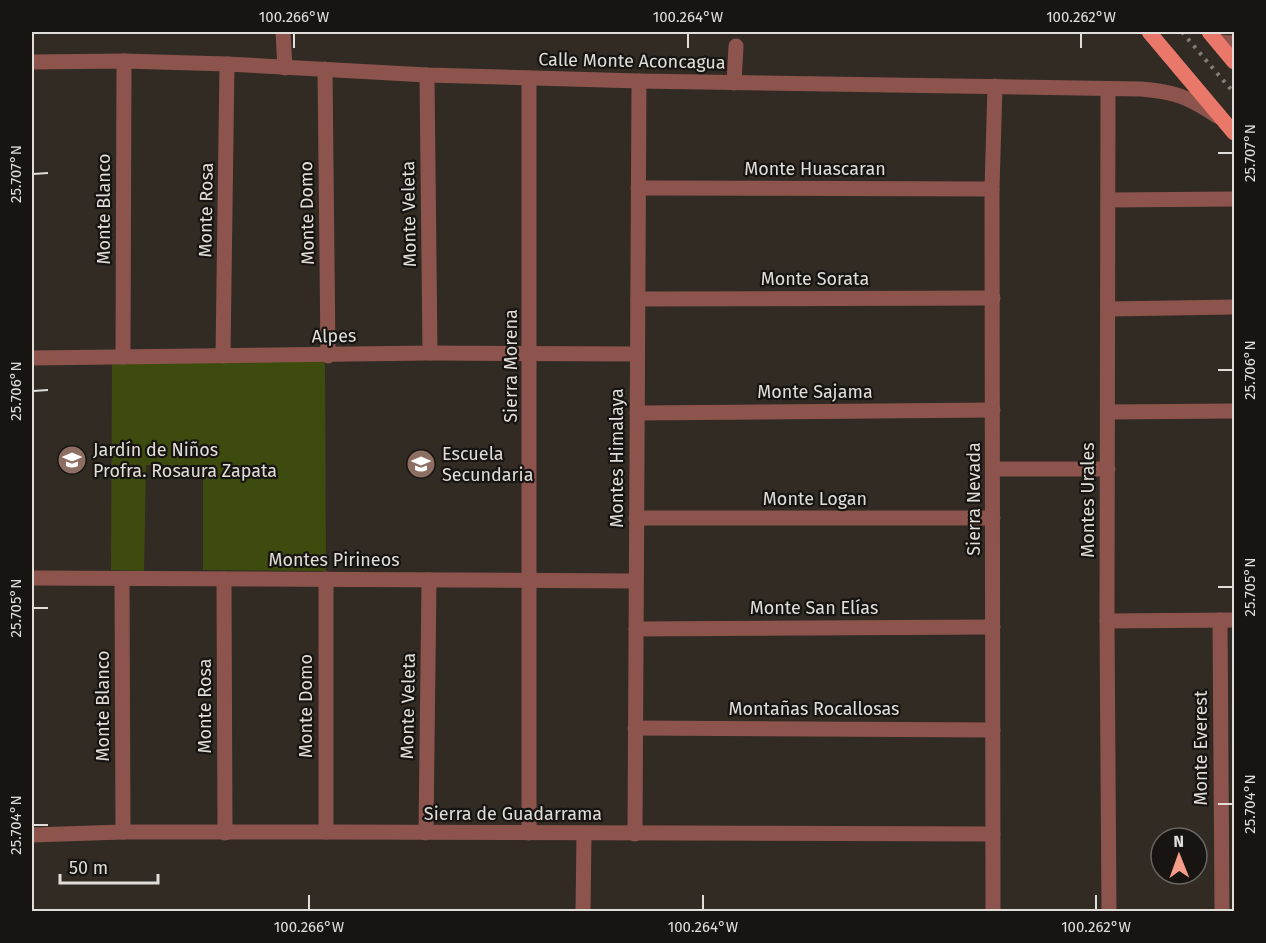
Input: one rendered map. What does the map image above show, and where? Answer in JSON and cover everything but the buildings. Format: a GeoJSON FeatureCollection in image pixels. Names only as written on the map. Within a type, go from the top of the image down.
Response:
{"type":"FeatureCollection","features":[{"type":"Feature","properties":{"kind":"main road"},"geometry":{"type":"LineString","coordinates":[[1149,32],[1230,127]]}},
{"type":"Feature","properties":{"kind":"main road"},"geometry":{"type":"LineString","coordinates":[[1213,37],[1234,62]]}},
{"type":"Feature","properties":{"kind":"street"},"geometry":{"type":"LineString","coordinates":[[283,32],[285,68]]}},
{"type":"Feature","properties":{"kind":"street"},"geometry":{"type":"LineString","coordinates":[[1213,37],[1234,42]]}},
{"type":"Feature","properties":{"kind":"street"},"geometry":{"type":"LineString","coordinates":[[734,83],[736,46]]}},
{"type":"Feature","properties":{"kind":"street","name":"Calle Monte Aconcagua"},"geometry":{"type":"LineString","coordinates":[[32,62],[124,61],[227,64],[427,75],[639,81],[1141,90],[1174,93],[1198,103],[1230,127]]}},
{"type":"Feature","properties":{"kind":"street","name":"Monte Blanco"},"geometry":{"type":"LineString","coordinates":[[123,357],[124,61]]}},
{"type":"Feature","properties":{"kind":"street","name":"Monte Rosa"},"geometry":{"type":"LineString","coordinates":[[223,356],[227,64]]}},
{"type":"Feature","properties":{"kind":"street","name":"Monte Domo"},"geometry":{"type":"LineString","coordinates":[[325,69],[328,356]]}},
{"type":"Feature","properties":{"kind":"street","name":"Monte Veleta"},"geometry":{"type":"LineString","coordinates":[[427,75],[430,353]]}},
{"type":"Feature","properties":{"kind":"street","name":"Sierra Morena"},"geometry":{"type":"LineString","coordinates":[[529,78],[531,354],[529,833]]}},
{"type":"Feature","properties":{"kind":"street","name":"Montes Himalaya"},"geometry":{"type":"LineString","coordinates":[[635,834],[639,81]]}},
{"type":"Feature","properties":{"kind":"street","name":"Sierra Nevada"},"geometry":{"type":"LineString","coordinates":[[993,912],[992,189],[995,86]]}},
{"type":"Feature","properties":{"kind":"street","name":"Montes Urales"},"geometry":{"type":"LineString","coordinates":[[1108,89],[1109,912]]}},
{"type":"Feature","properties":{"kind":"street","name":"Monte Huascaran"},"geometry":{"type":"LineString","coordinates":[[638,188],[992,189]]}},
{"type":"Feature","properties":{"kind":"street"},"geometry":{"type":"LineString","coordinates":[[1109,200],[1234,199]]}},
{"type":"Feature","properties":{"kind":"street","name":"Monte Sorata"},"geometry":{"type":"LineString","coordinates":[[638,299],[993,297]]}},
{"type":"Feature","properties":{"kind":"street"},"geometry":{"type":"LineString","coordinates":[[1108,309],[1234,308]]}},
{"type":"Feature","properties":{"kind":"street","name":"Alpes"},"geometry":{"type":"LineString","coordinates":[[32,358],[430,353],[637,354]]}},
{"type":"Feature","properties":{"kind":"street","name":"Monte Sajama"},"geometry":{"type":"LineString","coordinates":[[637,413],[993,410]]}},
{"type":"Feature","properties":{"kind":"street"},"geometry":{"type":"LineString","coordinates":[[1108,412],[1234,411]]}},
{"type":"Feature","properties":{"kind":"street"},"geometry":{"type":"LineString","coordinates":[[994,469],[1108,469]]}},
{"type":"Feature","properties":{"kind":"street","name":"Monte Logan"},"geometry":{"type":"LineString","coordinates":[[636,518],[993,518]]}},
{"type":"Feature","properties":{"kind":"street","name":"Montes Pirineos"},"geometry":{"type":"LineString","coordinates":[[32,578],[636,581]]}},
{"type":"Feature","properties":{"kind":"street","name":"Monte Blanco"},"geometry":{"type":"LineString","coordinates":[[122,579],[123,832]]}},
{"type":"Feature","properties":{"kind":"street","name":"Monte Rosa"},"geometry":{"type":"LineString","coordinates":[[224,579],[225,832]]}},
{"type":"Feature","properties":{"kind":"street","name":"Monte Domo"},"geometry":{"type":"LineString","coordinates":[[326,579],[326,832]]}},
{"type":"Feature","properties":{"kind":"street","name":"Monte Veleta"},"geometry":{"type":"LineString","coordinates":[[426,833],[429,580]]}},
{"type":"Feature","properties":{"kind":"street"},"geometry":{"type":"LineString","coordinates":[[1107,621],[1227,620]]}},
{"type":"Feature","properties":{"kind":"street","name":"Monte Everest"},"geometry":{"type":"LineString","coordinates":[[1222,912],[1228,831],[1227,620]]}},
{"type":"Feature","properties":{"kind":"street","name":"Monte San Elías"},"geometry":{"type":"LineString","coordinates":[[636,629],[993,627]]}},
{"type":"Feature","properties":{"kind":"street","name":"Montañas Rocallosas"},"geometry":{"type":"LineString","coordinates":[[635,728],[993,730]]}},
{"type":"Feature","properties":{"kind":"street","name":"Sierra de Guadarrama"},"geometry":{"type":"LineString","coordinates":[[32,835],[123,832],[993,834]]}},
{"type":"Feature","properties":{"kind":"street"},"geometry":{"type":"LineString","coordinates":[[583,912],[584,834]]}},
{"type":"Feature","properties":{"kind":"green space"},"geometry":{"type":"Polygon","coordinates":[[[325,361],[326,571],[203,570],[203,466],[146,465],[144,571],[111,570],[112,363],[325,361]]]}},
{"type":"Feature","properties":{"kind":"railway"},"geometry":{"type":"LineString","coordinates":[[1182,32],[1234,93]]}},
{"type":"Feature","properties":{"kind":"place","name":"Jardín de Niños Profra. Rosaura Zapata"},"geometry":{"type":"Point","coordinates":[72,460]}},
{"type":"Feature","properties":{"kind":"place","name":"Escuela Secundaria"},"geometry":{"type":"Point","coordinates":[421,464]}}]}
